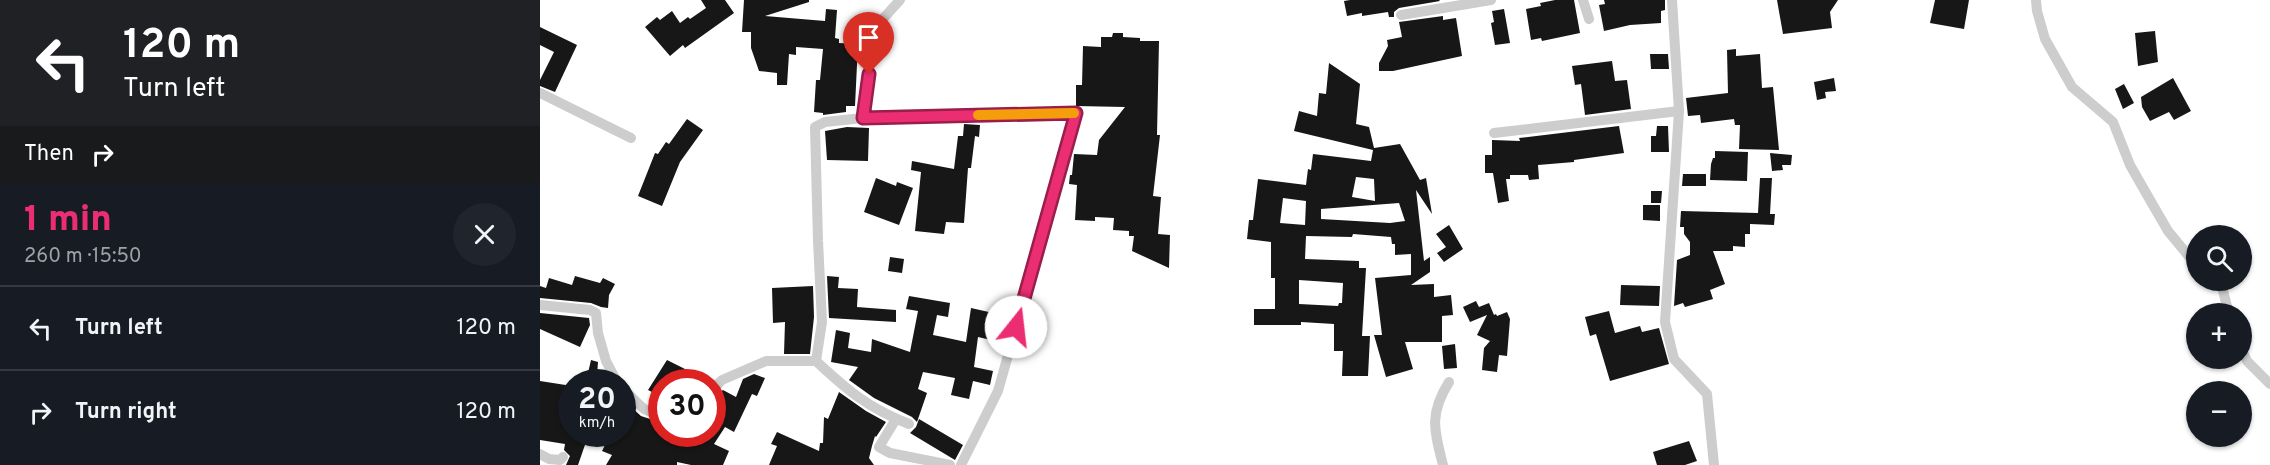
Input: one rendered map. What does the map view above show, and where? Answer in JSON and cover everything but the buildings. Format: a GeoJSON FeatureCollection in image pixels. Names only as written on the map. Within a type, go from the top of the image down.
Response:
{"type":"FeatureCollection","features":[{"type":"Feature","properties":{"kind":"street"},"geometry":{"type":"LineString","coordinates":[[863,118],[872,31],[900,0]]}},
{"type":"Feature","properties":{"kind":"street"},"geometry":{"type":"LineString","coordinates":[[1401,15],[1491,0]]}},
{"type":"Feature","properties":{"kind":"street"},"geometry":{"type":"LineString","coordinates":[[1582,0],[1589,19]]}},
{"type":"Feature","properties":{"kind":"street"},"geometry":{"type":"LineString","coordinates":[[1672,0],[1679,111],[1665,322],[1674,360],[1707,394],[1714,465]]}},
{"type":"Feature","properties":{"kind":"street"},"geometry":{"type":"LineString","coordinates":[[2036,0],[2045,39],[2072,87],[2113,122],[2130,165],[2168,231],[2186,255]]}},
{"type":"Feature","properties":{"kind":"street"},"geometry":{"type":"LineString","coordinates":[[540,93],[631,138]]}},
{"type":"Feature","properties":{"kind":"street"},"geometry":{"type":"LineString","coordinates":[[1494,133],[1679,111]]}},
{"type":"Feature","properties":{"kind":"street"},"geometry":{"type":"LineString","coordinates":[[816,361],[822,322],[815,127],[825,122],[863,118],[1076,113],[998,391],[961,465]]}},
{"type":"Feature","properties":{"kind":"street"},"geometry":{"type":"LineString","coordinates":[[540,305],[590,310],[596,313],[598,333],[610,369]]}},
{"type":"Feature","properties":{"kind":"street"},"geometry":{"type":"LineString","coordinates":[[726,378],[766,361],[816,361],[847,390],[877,411],[909,424]]}},
{"type":"Feature","properties":{"kind":"street"},"geometry":{"type":"LineString","coordinates":[[2252,366],[2270,384]]}},
{"type":"Feature","properties":{"kind":"street"},"geometry":{"type":"LineString","coordinates":[[1443,465],[1434,429],[1435,411],[1440,396],[1449,382]]}},
{"type":"Feature","properties":{"kind":"street"},"geometry":{"type":"LineString","coordinates":[[636,402],[648,411]]}},
{"type":"Feature","properties":{"kind":"street"},"geometry":{"type":"LineString","coordinates":[[897,419],[879,447],[890,453],[950,465]]}},
{"type":"Feature","properties":{"kind":"street"},"geometry":{"type":"LineString","coordinates":[[540,454],[549,459],[560,460],[563,457]]}},
{"type":"Feature","properties":{"kind":"slow traffic"},"geometry":{"type":"LineString","coordinates":[[978,115],[1074,113]]}},
{"type":"Feature","properties":{"kind":"route"},"geometry":{"type":"LineString","coordinates":[[869,74],[863,118],[1076,113],[1016,327]]}}]}
